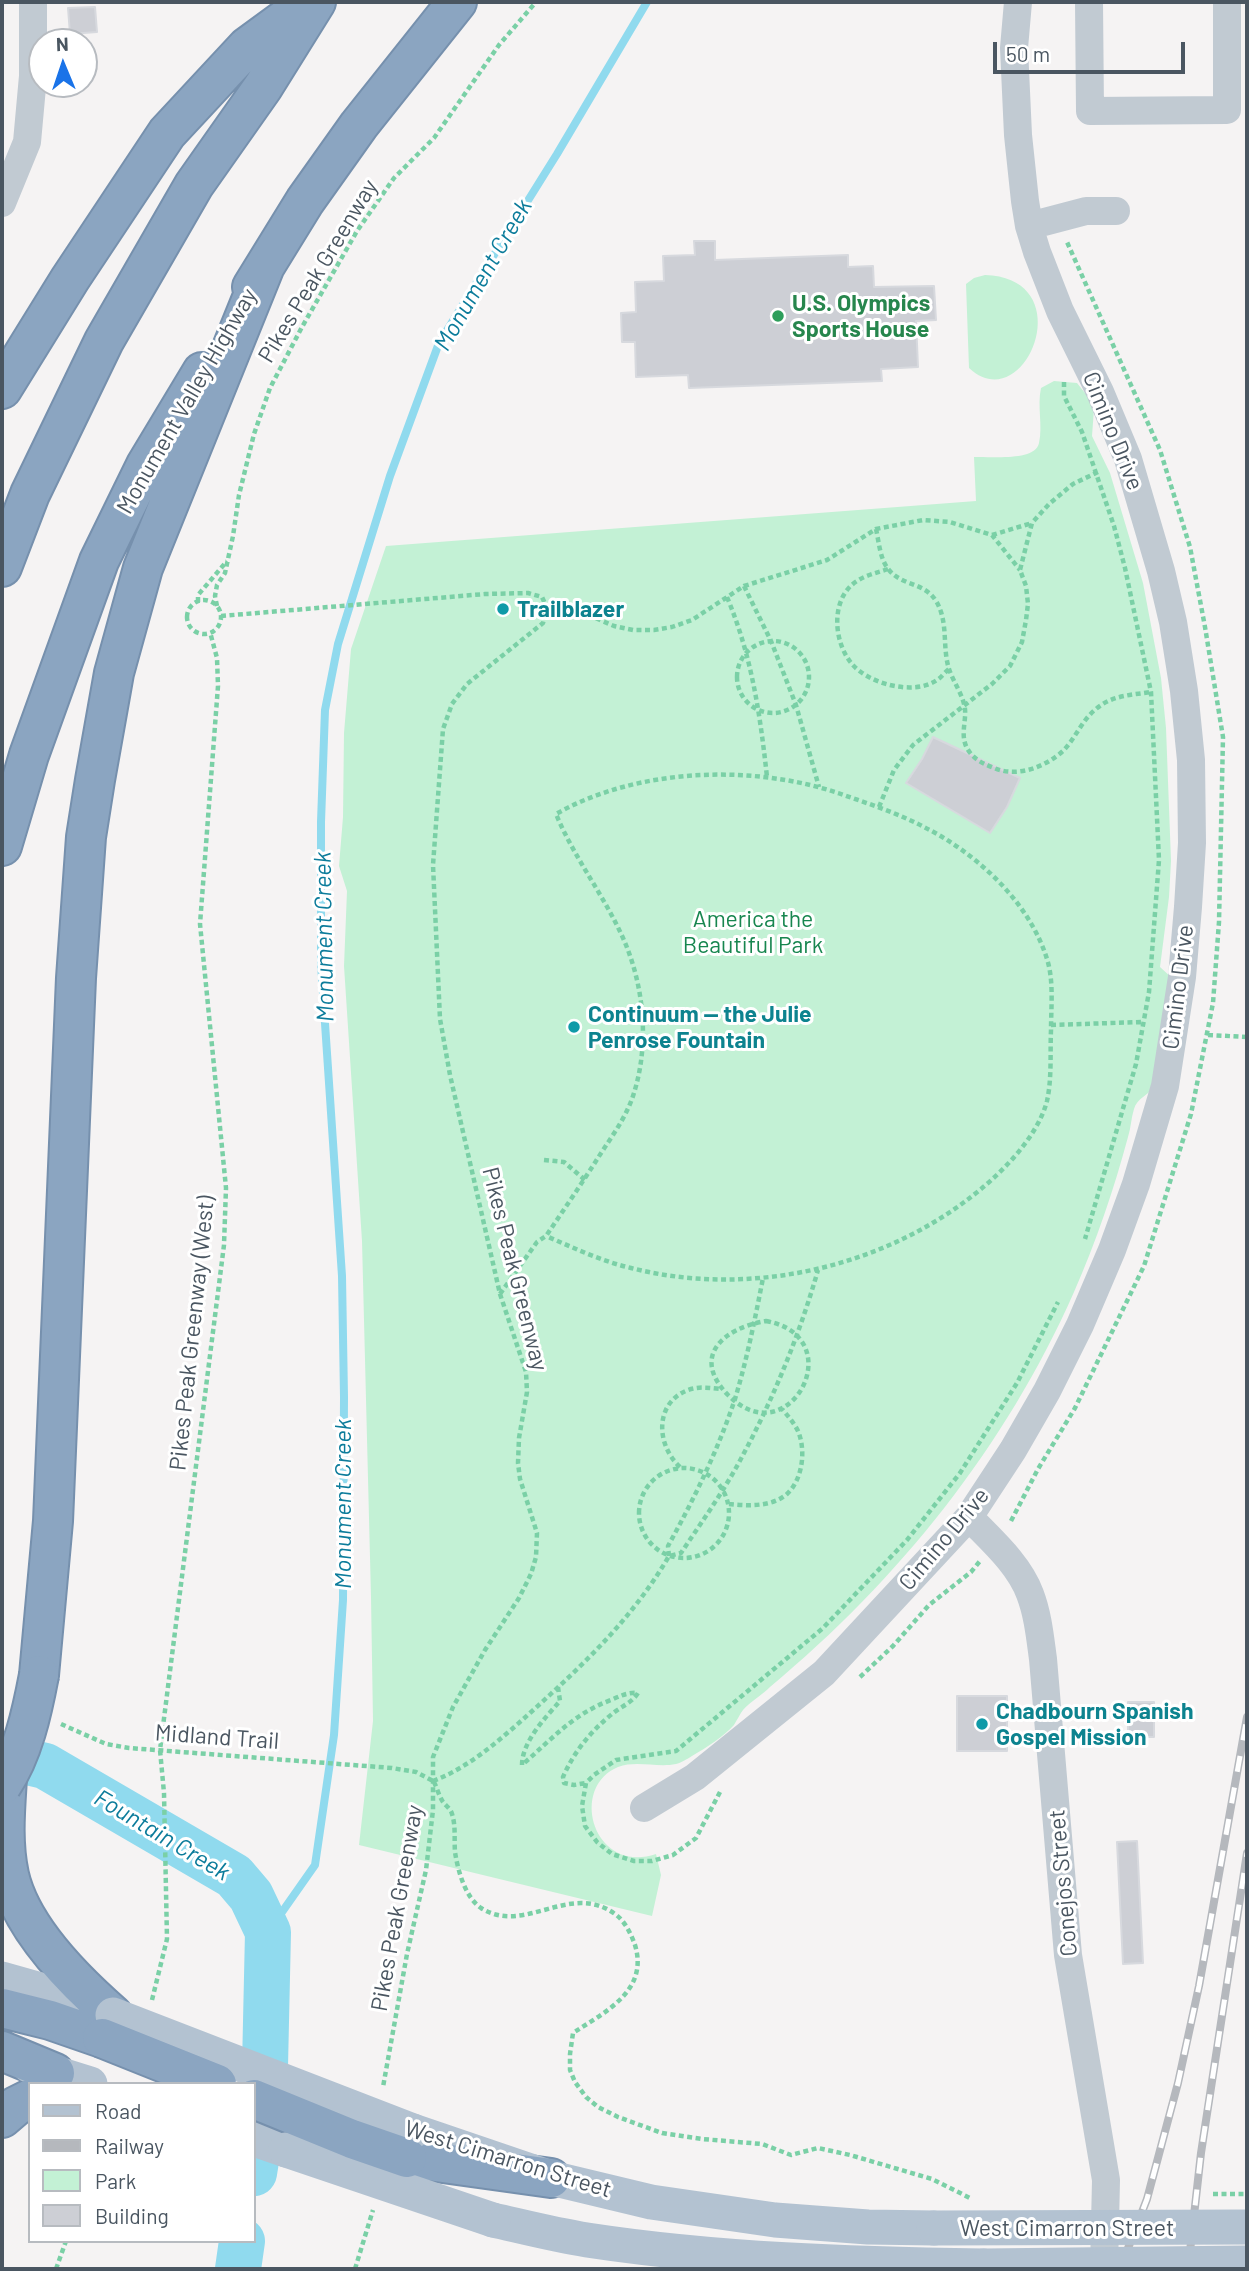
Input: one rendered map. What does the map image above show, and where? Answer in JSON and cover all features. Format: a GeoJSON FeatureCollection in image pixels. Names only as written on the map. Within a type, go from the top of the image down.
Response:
{"type":"FeatureCollection","features":[{"type":"Feature","properties":{"kind":"highway"},"geometry":{"type":"LineString","coordinates":[[2,389],[70,279],[167,133],[247,47],[308,2]]}},
{"type":"Feature","properties":{"kind":"highway"},"geometry":{"type":"LineString","coordinates":[[2,567],[30,494],[104,341],[194,186],[263,87],[316,2]]}},
{"type":"Feature","properties":{"kind":"highway","name":"Monument Valley Highway"},"geometry":{"type":"LineString","coordinates":[[2,846],[29,755],[99,561],[146,465],[265,266],[321,179],[359,125],[457,2]]}},
{"type":"Feature","properties":{"kind":"highway"},"geometry":{"type":"LineString","coordinates":[[108,2027],[30,1922],[9,1877],[5,1850],[4,1782],[22,1742],[34,1702],[39,1675],[53,1521],[76,978],[86,838],[114,673],[143,568],[265,266]]}},
{"type":"Feature","properties":{"kind":"highway"},"geometry":{"type":"LineString","coordinates":[[2,2008],[50,2020],[108,2027],[213,2082]]}},
{"type":"Feature","properties":{"kind":"highway"},"geometry":{"type":"LineString","coordinates":[[2,2050],[61,2082]]}},
{"type":"Feature","properties":{"kind":"highway"},"geometry":{"type":"LineString","coordinates":[[256,2100],[352,2139],[410,2144],[551,2178]]}},
{"type":"Feature","properties":{"kind":"highway"},"geometry":{"type":"LineString","coordinates":[[2,2118],[16,2106],[28,2101]]}},
{"type":"Feature","properties":{"kind":"main road","name":"West Cimarron Street"},"geometry":{"type":"LineString","coordinates":[[2,1979],[41,1990],[108,2027],[250,2082]]}},
{"type":"Feature","properties":{"kind":"main road"},"geometry":{"type":"LineString","coordinates":[[2,2058],[59,2082]]}},
{"type":"Feature","properties":{"kind":"main road","name":"West Cimarron Street"},"geometry":{"type":"LineString","coordinates":[[256,2084],[410,2144]]}},
{"type":"Feature","properties":{"kind":"main road","name":"West Cimarron Street"},"geometry":{"type":"LineString","coordinates":[[256,2140],[493,2220],[584,2239],[679,2251],[785,2260],[984,2266],[1247,2263]]}},
{"type":"Feature","properties":{"kind":"main road","name":"West Cimarron Street"},"geometry":{"type":"LineString","coordinates":[[551,2178],[651,2202],[775,2220],[868,2227],[1247,2227]]}},
{"type":"Feature","properties":{"kind":"street"},"geometry":{"type":"LineString","coordinates":[[2,203],[14,142],[33,76],[33,2]]}},
{"type":"Feature","properties":{"kind":"street","name":"Cimino Drive"},"geometry":{"type":"LineString","coordinates":[[644,1808],[695,1777],[824,1673],[969,1517],[1013,1450],[1080,1325],[1136,1184],[1165,1086],[1182,977],[1191,856],[1191,760],[1184,691],[1173,622],[1161,571],[1128,459],[1100,392],[1060,311],[1029,226],[1018,135],[1014,48],[1018,2]]}},
{"type":"Feature","properties":{"kind":"street"},"geometry":{"type":"LineString","coordinates":[[1089,2],[1090,111],[1103,111],[1227,110],[1227,2]]}},
{"type":"Feature","properties":{"kind":"street"},"geometry":{"type":"LineString","coordinates":[[1029,226],[1086,211],[1116,211]]}},
{"type":"Feature","properties":{"kind":"street","name":"Conejos Street"},"geometry":{"type":"LineString","coordinates":[[969,1517],[1017,1569],[1030,1593],[1038,1622],[1068,1955],[1106,2180],[1104,2269]]}},
{"type":"Feature","properties":{"kind":"path","name":"Pikes Peak Greenway"},"geometry":{"type":"LineString","coordinates":[[217,606],[217,585],[225,573],[239,495],[254,434],[270,388],[302,327],[357,231],[394,178],[434,138],[499,45],[536,2]]}},
{"type":"Feature","properties":{"kind":"path"},"geometry":{"type":"LineString","coordinates":[[1064,369],[1065,396],[1097,472],[1125,568],[1151,692],[1159,860],[1149,992],[1136,1064],[1083,1244]]}},
{"type":"Feature","properties":{"kind":"path"},"geometry":{"type":"LineString","coordinates":[[1020,570],[1032,523],[1073,484],[1105,469]]}},
{"type":"Feature","properties":{"kind":"path"},"geometry":{"type":"LineString","coordinates":[[221,616],[485,594],[528,593],[542,597],[547,608],[564,607],[614,626],[654,630],[692,620],[744,586],[827,560],[876,529],[923,520],[950,522],[992,535],[1032,523]]}},
{"type":"Feature","properties":{"kind":"path"},"geometry":{"type":"LineString","coordinates":[[876,529],[888,569],[910,583],[923,587],[940,608],[949,668],[965,705],[963,734],[976,761],[1005,773],[1042,765],[1063,750],[1096,709],[1108,701],[1126,695],[1151,692]]}},
{"type":"Feature","properties":{"kind":"path"},"geometry":{"type":"LineString","coordinates":[[879,807],[894,770],[913,745],[992,684],[1010,666],[1022,642],[1028,604],[1026,586],[1020,570],[992,535]]}},
{"type":"Feature","properties":{"kind":"path"},"geometry":{"type":"LineString","coordinates":[[198,602],[198,595],[228,560]]}},
{"type":"Feature","properties":{"kind":"path"},"geometry":{"type":"LineString","coordinates":[[888,569],[855,582],[845,594],[838,610],[837,626],[845,653],[861,673],[888,686],[919,687],[937,681],[949,668]]}},
{"type":"Feature","properties":{"kind":"path"},"geometry":{"type":"LineString","coordinates":[[854,1683],[893,1646],[929,1605],[971,1572],[1016,1515],[1038,1469],[1075,1408],[1144,1266],[1191,1114],[1213,1003],[1219,922],[1223,737],[1194,570]]}},
{"type":"Feature","properties":{"kind":"path"},"geometry":{"type":"LineString","coordinates":[[744,586],[771,641],[796,705],[819,787]]}},
{"type":"Feature","properties":{"kind":"path"},"geometry":{"type":"LineString","coordinates":[[727,597],[747,653],[760,711],[767,777]]}},
{"type":"Feature","properties":{"kind":"path"},"geometry":{"type":"LineString","coordinates":[[210,601],[217,606],[221,616],[218,626],[210,632],[196,632],[188,622],[189,610],[198,602],[210,601]]}},
{"type":"Feature","properties":{"kind":"path","name":"Pikes Peak Greenway"},"geometry":{"type":"LineString","coordinates":[[382,2095],[407,1954],[426,1870],[433,1810],[433,1757],[453,1707],[485,1650],[519,1598],[536,1558],[537,1533],[517,1463],[527,1392],[526,1372],[500,1294],[450,1075],[440,1018],[433,866],[443,729],[452,704],[467,684],[543,623],[547,608]]}},
{"type":"Feature","properties":{"kind":"path","name":"Pikes Peak Greenway (West)"},"geometry":{"type":"LineString","coordinates":[[167,1912],[164,1793],[160,1750],[224,1245],[226,1188],[201,924],[218,686],[217,658],[210,632]]}},
{"type":"Feature","properties":{"kind":"path"},"geometry":{"type":"LineString","coordinates":[[771,641],[785,642],[798,649],[807,661],[810,676],[807,689],[796,705],[784,711],[760,711],[751,706],[737,687],[736,674],[739,663],[747,653],[758,645],[771,641]]}},
{"type":"Feature","properties":{"kind":"path"},"geometry":{"type":"LineString","coordinates":[[500,1294],[537,1242],[546,1236],[619,1127],[633,1096],[641,1058],[643,1019],[636,975],[626,945],[610,912],[565,836],[556,814],[578,802],[623,787],[668,777],[767,777],[819,787],[879,807],[924,827],[973,858],[1023,911],[1038,937],[1051,981],[1047,1101],[1033,1131],[989,1184],[935,1223],[864,1256],[818,1270],[763,1278],[675,1276],[632,1268],[589,1255],[546,1236]]}},
{"type":"Feature","properties":{"kind":"path"},"geometry":{"type":"LineString","coordinates":[[1051,1025],[1142,1022]]}},
{"type":"Feature","properties":{"kind":"path"},"geometry":{"type":"LineString","coordinates":[[1208,1035],[1247,1037]]}},
{"type":"Feature","properties":{"kind":"path"},"geometry":{"type":"LineString","coordinates":[[544,1160],[565,1162],[585,1180]]}},
{"type":"Feature","properties":{"kind":"path"},"geometry":{"type":"LineString","coordinates":[[669,1556],[681,1553],[743,1455],[797,1336],[818,1270]]}},
{"type":"Feature","properties":{"kind":"path"},"geometry":{"type":"LineString","coordinates":[[763,1278],[734,1401],[706,1472],[668,1546],[669,1556],[651,1588],[590,1657],[497,1742],[449,1775],[433,1781],[452,1811],[455,1852],[469,1898],[483,1909],[505,1916],[523,1916],[571,1903],[591,1903],[616,1915],[631,1932],[638,1955],[635,1979],[618,2004],[573,2033],[570,2070],[586,2097],[598,2107],[662,2133],[762,2144],[790,2155],[818,2148],[850,2155],[932,2179],[971,2198]]}},
{"type":"Feature","properties":{"kind":"path"},"geometry":{"type":"LineString","coordinates":[[558,1687],[560,1701],[543,1720],[531,1740],[522,1765],[547,1741],[594,1706],[631,1692],[638,1693],[591,1734],[573,1755],[563,1777],[564,1783],[573,1786],[586,1783],[616,1760],[676,1751],[823,1628],[907,1540],[960,1473],[1017,1383],[1061,1297]]}},
{"type":"Feature","properties":{"kind":"path"},"geometry":{"type":"LineString","coordinates":[[754,1323],[778,1323],[797,1336],[806,1349],[810,1364],[807,1381],[800,1395],[782,1409],[753,1411],[734,1401],[722,1389],[713,1374],[711,1365],[714,1349],[727,1335],[754,1323]]}},
{"type":"Feature","properties":{"kind":"path"},"geometry":{"type":"LineString","coordinates":[[680,1468],[663,1442],[661,1426],[664,1414],[671,1402],[690,1389],[722,1389]]}},
{"type":"Feature","properties":{"kind":"path"},"geometry":{"type":"LineString","coordinates":[[729,1504],[743,1506],[771,1502],[787,1494],[797,1480],[802,1461],[802,1446],[798,1432],[782,1409]]}},
{"type":"Feature","properties":{"kind":"path"},"geometry":{"type":"LineString","coordinates":[[680,1468],[706,1472],[723,1489],[729,1504],[729,1524],[723,1538],[701,1556],[685,1559],[669,1556],[653,1546],[640,1524],[639,1511],[641,1498],[656,1477],[680,1468]]}},
{"type":"Feature","properties":{"kind":"path","name":"Midland Trail"},"geometry":{"type":"LineString","coordinates":[[55,1722],[106,1744],[392,1768],[416,1772],[433,1781]]}},
{"type":"Feature","properties":{"kind":"path"},"geometry":{"type":"LineString","coordinates":[[586,1783],[582,1806],[585,1826],[597,1842],[612,1854],[634,1861],[652,1861],[673,1855],[696,1838],[725,1783]]}},
{"type":"Feature","properties":{"kind":"path"},"geometry":{"type":"LineString","coordinates":[[355,2269],[376,2198]]}},
{"type":"Feature","properties":{"kind":"path"},"geometry":{"type":"LineString","coordinates":[[56,2269],[65,2243]]}},
{"type":"Feature","properties":{"kind":"green space"},"geometry":{"type":"Polygon","coordinates":[[[985,275],[1015,282],[1032,298],[1038,319],[1035,342],[1025,362],[1009,376],[990,379],[969,368],[966,284],[985,275]]]}},
{"type":"Feature","properties":{"kind":"green space","name":"America the Beautiful Park"},"geometry":{"type":"Polygon","coordinates":[[[1054,381],[1077,383],[1094,409],[1092,436],[1110,473],[1143,583],[1161,678],[1166,728],[1171,861],[1160,967],[1172,978],[1153,1087],[1134,1109],[1111,1196],[1090,1254],[1047,1349],[1016,1404],[945,1507],[905,1556],[817,1646],[746,1707],[734,1725],[709,1746],[678,1763],[625,1765],[603,1778],[594,1792],[592,1809],[595,1826],[604,1841],[617,1852],[635,1857],[656,1854],[661,1875],[652,1916],[359,1845],[373,1721],[371,1597],[362,1241],[344,966],[347,891],[339,866],[343,817],[344,733],[351,649],[386,546],[976,501],[974,457],[1021,456],[1036,449],[1040,436],[1041,388],[1054,381]]]}},
{"type":"Feature","properties":{"kind":"building"},"geometry":{"type":"Polygon","coordinates":[[[95,7],[97,28],[70,28],[68,8],[95,7]]]}},
{"type":"Feature","properties":{"kind":"building","name":"U.S. Olympics Sports House"},"geometry":{"type":"Polygon","coordinates":[[[694,241],[715,241],[715,260],[848,255],[848,267],[873,266],[874,287],[934,286],[936,320],[916,321],[918,367],[881,369],[882,381],[689,388],[688,375],[636,377],[635,342],[622,342],[621,313],[636,312],[635,282],[664,281],[663,256],[695,255],[694,241]]]}},
{"type":"Feature","properties":{"kind":"building"},"geometry":{"type":"Polygon","coordinates":[[[933,737],[1020,778],[1007,807],[990,833],[906,783],[933,737]]]}},
{"type":"Feature","properties":{"kind":"building","name":"Chadbourn Spanish Gospel Mission"},"geometry":{"type":"Polygon","coordinates":[[[957,1696],[1007,1696],[1007,1751],[957,1751],[957,1696]]]}},
{"type":"Feature","properties":{"kind":"building"},"geometry":{"type":"Polygon","coordinates":[[[1128,1702],[1154,1702],[1154,1737],[1128,1737],[1128,1702]]]}},
{"type":"Feature","properties":{"kind":"building"},"geometry":{"type":"Polygon","coordinates":[[[1137,1841],[1143,1963],[1123,1964],[1117,1842],[1137,1841]]]}},
{"type":"Feature","properties":{"kind":"waterway","name":"Monument Creek"},"geometry":{"type":"LineString","coordinates":[[268,1932],[315,1865],[334,1735],[343,1600],[342,1276],[321,964],[321,822],[325,710],[338,644],[390,476],[439,343],[557,154],[647,2]]}},
{"type":"Feature","properties":{"kind":"waterway","name":"Fountain Creek"},"geometry":{"type":"LineString","coordinates":[[2,1756],[45,1766],[234,1876],[251,1896],[268,1932],[264,2111],[256,2161]]}},
{"type":"Feature","properties":{"kind":"waterway","name":"Fountain Creek"},"geometry":{"type":"LineString","coordinates":[[238,2269],[242,2243]]}},
{"type":"Feature","properties":{"kind":"railway"},"geometry":{"type":"LineString","coordinates":[[1120,2269],[1147,2199],[1178,2083],[1199,1986],[1247,1717]]}},
{"type":"Feature","properties":{"kind":"railway"},"geometry":{"type":"LineString","coordinates":[[1188,2269],[1201,2153],[1247,1853]]}},
{"type":"Feature","properties":{"kind":"place","name":"U.S. Olympics Sports House"},"geometry":{"type":"Point","coordinates":[778,316]}},
{"type":"Feature","properties":{"kind":"place","name":"Trailblazer"},"geometry":{"type":"Point","coordinates":[503,609]}},
{"type":"Feature","properties":{"kind":"place","name":"Continuum — the Julie Penrose Fountain"},"geometry":{"type":"Point","coordinates":[574,1027]}},
{"type":"Feature","properties":{"kind":"place","name":"Chadbourn Spanish Gospel Mission"},"geometry":{"type":"Point","coordinates":[982,1724]}}]}
